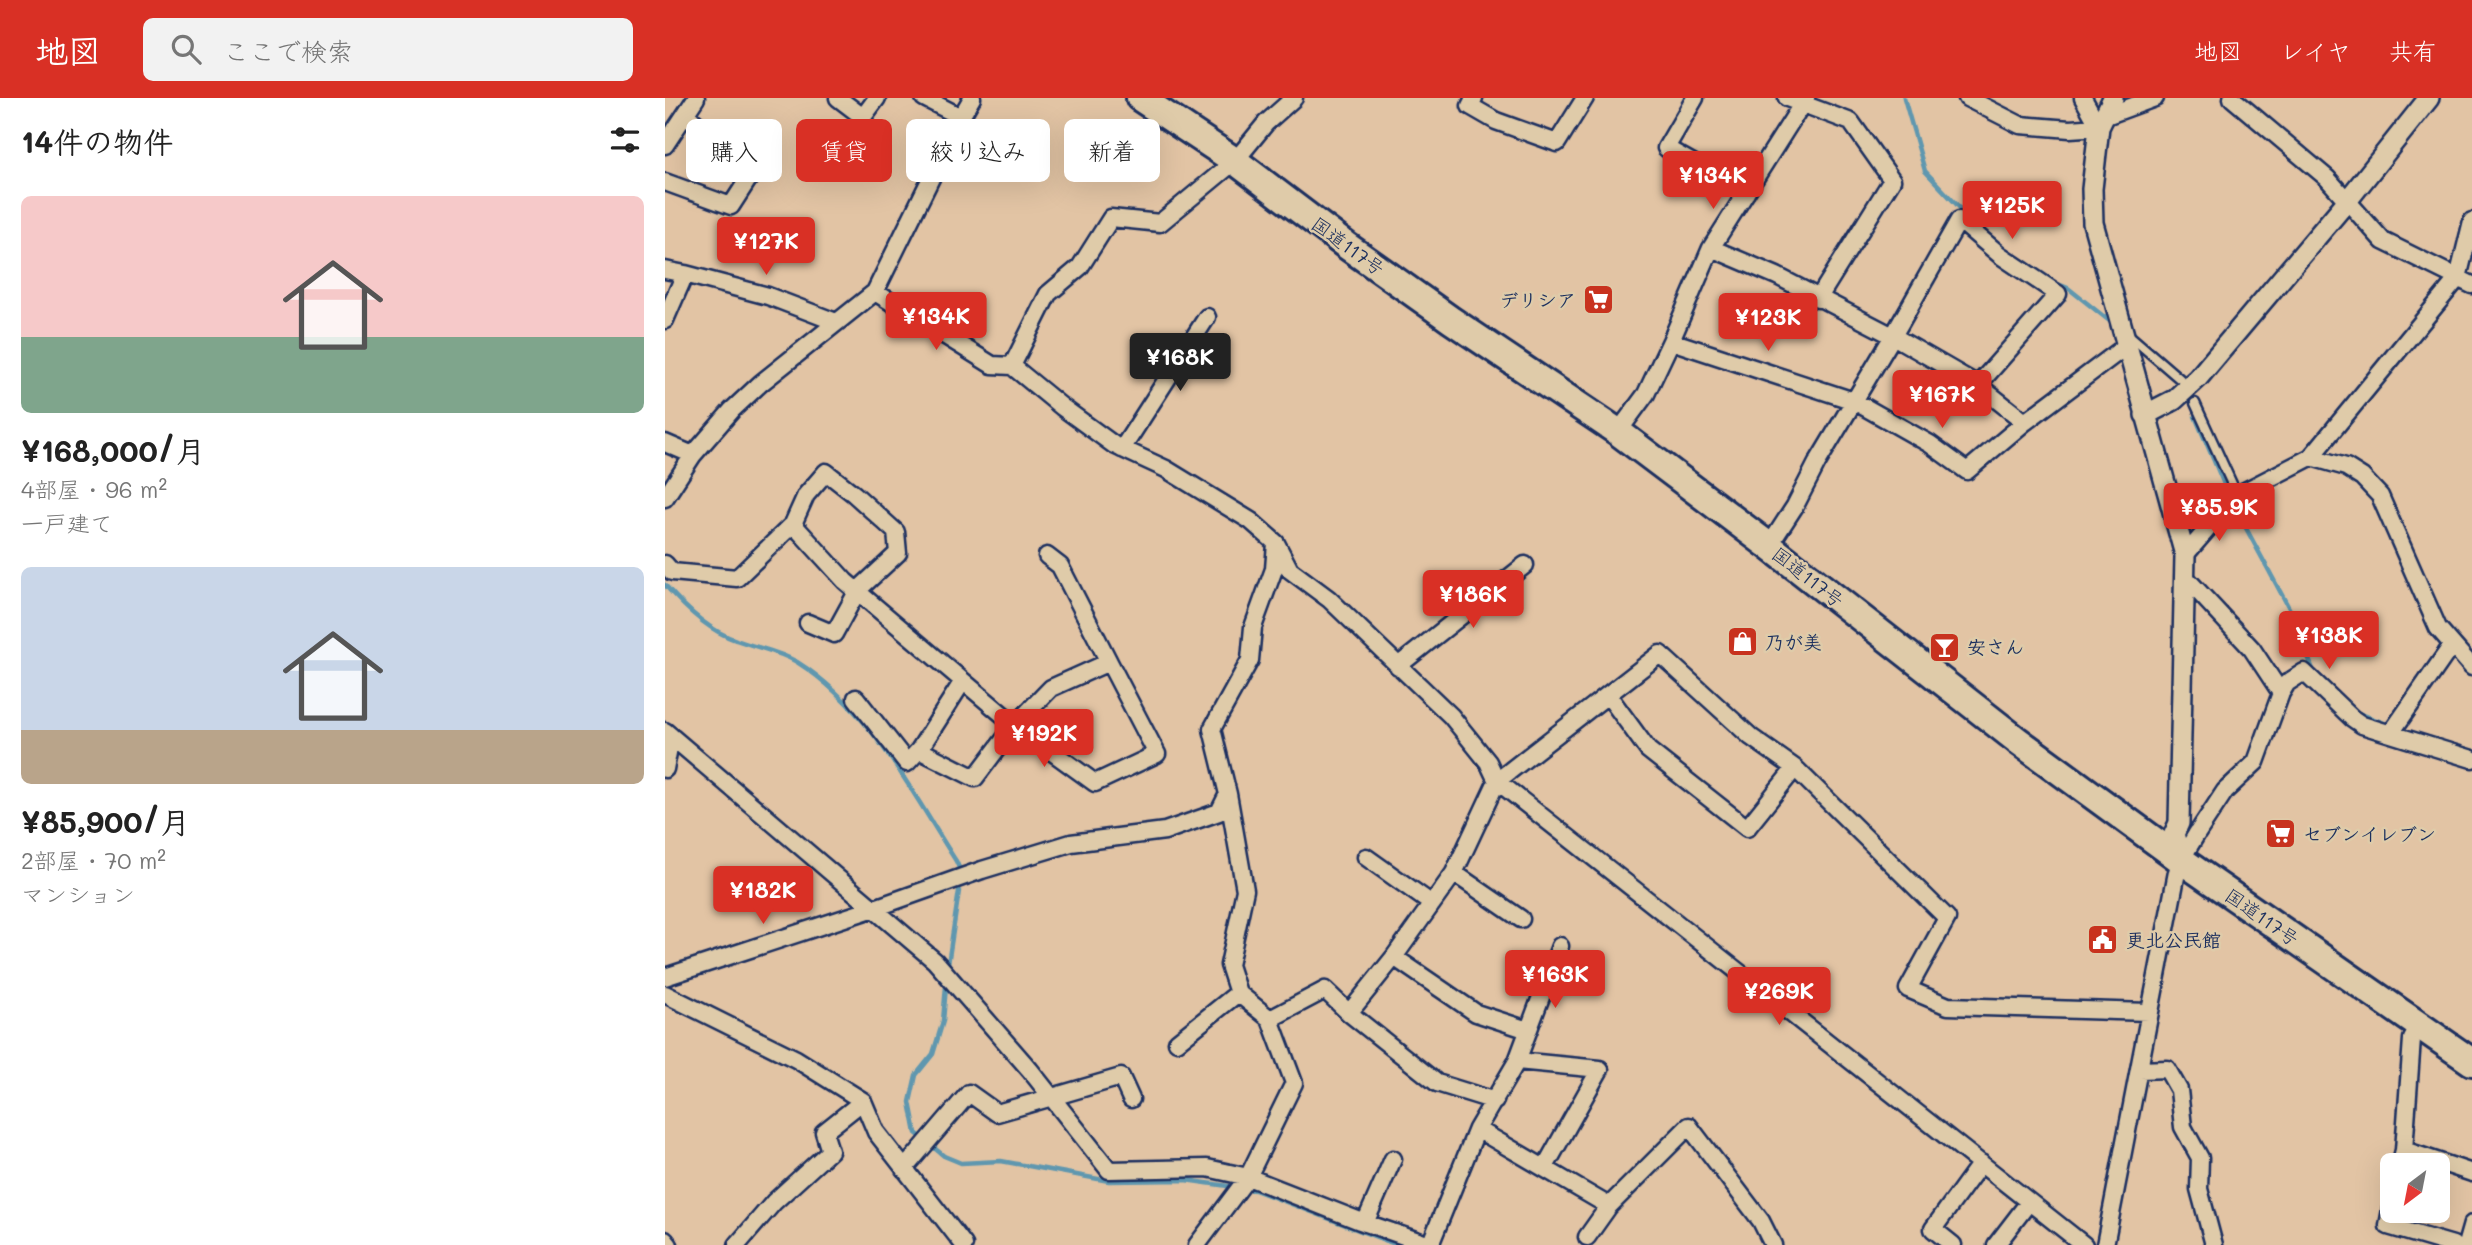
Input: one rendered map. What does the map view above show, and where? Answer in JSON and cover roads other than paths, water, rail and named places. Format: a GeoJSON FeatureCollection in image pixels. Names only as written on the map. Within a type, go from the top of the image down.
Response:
{"type":"FeatureCollection","features":[{"type":"Feature","properties":{"kind":"highway","name":"国道117号"},"geometry":{"type":"LineString","coordinates":[[1140,98],[1235,161],[1451,320],[1618,432],[2017,740],[2181,860],[2472,1062]]}},
{"type":"Feature","properties":{"kind":"street"},"geometry":{"type":"LineString","coordinates":[[665,145],[696,98]]}},
{"type":"Feature","properties":{"kind":"street"},"geometry":{"type":"LineString","coordinates":[[838,98],[863,117],[877,98]]}},
{"type":"Feature","properties":{"kind":"street"},"geometry":{"type":"LineString","coordinates":[[924,98],[961,117]]}},
{"type":"Feature","properties":{"kind":"street"},"geometry":{"type":"LineString","coordinates":[[665,498],[693,454],[732,410],[761,383],[875,292],[972,98]]}},
{"type":"Feature","properties":{"kind":"street"},"geometry":{"type":"LineString","coordinates":[[1012,366],[1048,294],[1080,267],[1111,218],[1160,223],[1235,161],[1266,123],[1294,98]]}},
{"type":"Feature","properties":{"kind":"street"},"geometry":{"type":"LineString","coordinates":[[1474,98],[1470,106],[1496,121],[1557,143],[1585,98]]}},
{"type":"Feature","properties":{"kind":"street"},"geometry":{"type":"LineString","coordinates":[[1695,98],[1666,148],[1746,193]]}},
{"type":"Feature","properties":{"kind":"street"},"geometry":{"type":"LineString","coordinates":[[1787,98],[1805,101],[1851,122],[1892,180],[1818,299]]}},
{"type":"Feature","properties":{"kind":"street"},"geometry":{"type":"LineString","coordinates":[[1967,98],[2019,125],[2070,130],[2106,114],[2155,98]]}},
{"type":"Feature","properties":{"kind":"street"},"geometry":{"type":"LineString","coordinates":[[2083,98],[2106,114]]}},
{"type":"Feature","properties":{"kind":"street"},"geometry":{"type":"LineString","coordinates":[[2232,98],[2327,178],[2383,241],[2465,281]]}},
{"type":"Feature","properties":{"kind":"street"},"geometry":{"type":"LineString","coordinates":[[2145,415],[2174,400],[2198,378],[2347,201],[2429,98]]}},
{"type":"Feature","properties":{"kind":"street"},"geometry":{"type":"LineString","coordinates":[[1618,432],[1646,394],[1711,248],[1805,101]]}},
{"type":"Feature","properties":{"kind":"street"},"geometry":{"type":"LineString","coordinates":[[665,182],[731,206],[751,175],[687,114]]}},
{"type":"Feature","properties":{"kind":"street"},"geometry":{"type":"LineString","coordinates":[[2106,114],[2092,189],[2093,223],[2185,555],[2179,823],[2174,834],[2181,860]]}},
{"type":"Feature","properties":{"kind":"street"},"geometry":{"type":"LineString","coordinates":[[1769,546],[1795,506],[1817,463],[1959,220],[2000,255],[2058,294],[1978,385]]}},
{"type":"Feature","properties":{"kind":"street"},"geometry":{"type":"LineString","coordinates":[[2185,555],[2232,500],[2311,457],[2465,281],[2472,221]]}},
{"type":"Feature","properties":{"kind":"street"},"geometry":{"type":"LineString","coordinates":[[1711,248],[1777,276],[1893,337],[1978,385],[2025,422]]}},
{"type":"Feature","properties":{"kind":"street"},"geometry":{"type":"LineString","coordinates":[[665,270],[768,296],[836,322]]}},
{"type":"Feature","properties":{"kind":"street"},"geometry":{"type":"LineString","coordinates":[[665,320],[685,274]]}},
{"type":"Feature","properties":{"kind":"street"},"geometry":{"type":"LineString","coordinates":[[875,292],[992,365],[1012,366],[1114,445],[1166,469],[1240,514],[1276,543],[1290,570],[1329,599],[1451,716],[1488,762],[1497,781],[2084,1245]]}},
{"type":"Feature","properties":{"kind":"street"},"geometry":{"type":"LineString","coordinates":[[1122,449],[1207,317]]}},
{"type":"Feature","properties":{"kind":"street"},"geometry":{"type":"LineString","coordinates":[[1671,341],[1854,401],[1930,444],[1968,471],[2124,338]]}},
{"type":"Feature","properties":{"kind":"street"},"geometry":{"type":"LineString","coordinates":[[665,443],[693,454]]}},
{"type":"Feature","properties":{"kind":"street"},"geometry":{"type":"LineString","coordinates":[[2311,457],[2346,467],[2362,477],[2380,496],[2438,628],[2472,667]]}},
{"type":"Feature","properties":{"kind":"street"},"geometry":{"type":"LineString","coordinates":[[665,564],[672,572],[737,578],[793,524],[806,495],[826,472],[896,532],[898,554],[858,590],[834,634],[808,623]]}},
{"type":"Feature","properties":{"kind":"street"},"geometry":{"type":"LineString","coordinates":[[793,524],[845,581],[1015,725],[1095,783],[1157,754],[1061,566],[1047,556]]}},
{"type":"Feature","properties":{"kind":"street"},"geometry":{"type":"LineString","coordinates":[[1197,1245],[1244,1183],[1294,1083],[1269,1019],[1238,993],[1229,965],[1245,890],[1229,794],[1212,729],[1250,660],[1253,627],[1274,569],[1276,543]]}},
{"type":"Feature","properties":{"kind":"street"},"geometry":{"type":"LineString","coordinates":[[1398,666],[1525,565]]}},
{"type":"Feature","properties":{"kind":"street"},"geometry":{"type":"LineString","coordinates":[[2184,576],[2252,649],[2281,693]]}},
{"type":"Feature","properties":{"kind":"street"},"geometry":{"type":"LineString","coordinates":[[2391,733],[2452,645]]}},
{"type":"Feature","properties":{"kind":"street"},"geometry":{"type":"LineString","coordinates":[[1349,1013],[1394,957],[1454,873],[1497,781],[1661,653],[1751,737],[1795,768],[1947,918],[1908,989],[1948,1006],[2149,1012]]}},
{"type":"Feature","properties":{"kind":"street"},"geometry":{"type":"LineString","coordinates":[[919,750],[975,778],[1015,725],[1051,688],[1109,662]]}},
{"type":"Feature","properties":{"kind":"street"},"geometry":{"type":"LineString","coordinates":[[2105,1245],[2181,860],[2225,791],[2256,762],[2287,683],[2304,672],[2362,725],[2472,759]]}},
{"type":"Feature","properties":{"kind":"street"},"geometry":{"type":"LineString","coordinates":[[856,698],[907,763],[919,750],[963,681]]}},
{"type":"Feature","properties":{"kind":"street"},"geometry":{"type":"LineString","coordinates":[[1608,695],[1648,750],[1747,828],[1795,768]]}},
{"type":"Feature","properties":{"kind":"street"},"geometry":{"type":"LineString","coordinates":[[665,769],[668,734]]}},
{"type":"Feature","properties":{"kind":"street"},"geometry":{"type":"LineString","coordinates":[[668,734],[935,961],[1053,1098],[1109,1170],[1207,1168],[1244,1183],[1430,1245],[1477,1129],[1517,1061],[1560,946]]}},
{"type":"Feature","properties":{"kind":"street"},"geometry":{"type":"LineString","coordinates":[[665,977],[982,870],[1071,843],[1165,831],[1190,824],[1219,812],[1229,794]]}},
{"type":"Feature","properties":{"kind":"street"},"geometry":{"type":"LineString","coordinates":[[1366,857],[1431,904]]}},
{"type":"Feature","properties":{"kind":"street"},"geometry":{"type":"LineString","coordinates":[[1454,873],[1521,919]]}},
{"type":"Feature","properties":{"kind":"street"},"geometry":{"type":"LineString","coordinates":[[1394,957],[1476,1013],[1528,1030]]}},
{"type":"Feature","properties":{"kind":"street"},"geometry":{"type":"LineString","coordinates":[[1269,1019],[1325,990],[1349,1013],[1437,1083],[1495,1101]]}},
{"type":"Feature","properties":{"kind":"street"},"geometry":{"type":"LineString","coordinates":[[1177,1042],[1238,993]]}},
{"type":"Feature","properties":{"kind":"street"},"geometry":{"type":"LineString","coordinates":[[665,994],[796,1059],[863,1101],[876,1132],[964,1245]]}},
{"type":"Feature","properties":{"kind":"street"},"geometry":{"type":"LineString","coordinates":[[2402,1153],[2411,1039],[2419,1026]]}},
{"type":"Feature","properties":{"kind":"street"},"geometry":{"type":"LineString","coordinates":[[1517,1061],[1600,1069],[1545,1167]]}},
{"type":"Feature","properties":{"kind":"street"},"geometry":{"type":"LineString","coordinates":[[2140,1070],[2168,1069],[2179,1090],[2183,1127],[2200,1158],[2199,1189],[2214,1245]]}},
{"type":"Feature","properties":{"kind":"street"},"geometry":{"type":"LineString","coordinates":[[904,1168],[969,1093],[997,1113],[1121,1077],[1131,1099]]}},
{"type":"Feature","properties":{"kind":"street"},"geometry":{"type":"LineString","coordinates":[[737,1245],[773,1202],[830,1151],[824,1132],[863,1101]]}},
{"type":"Feature","properties":{"kind":"street"},"geometry":{"type":"LineString","coordinates":[[1587,1237],[1609,1206],[1689,1126],[1761,1221],[1773,1245]]}},
{"type":"Feature","properties":{"kind":"street"},"geometry":{"type":"LineString","coordinates":[[1477,1129],[1609,1206]]}},
{"type":"Feature","properties":{"kind":"street"},"geometry":{"type":"LineString","coordinates":[[1366,1223],[1393,1159]]}},
{"type":"Feature","properties":{"kind":"street"},"geometry":{"type":"LineString","coordinates":[[1953,1245],[1933,1229],[1981,1163]]}},
{"type":"Feature","properties":{"kind":"street"},"geometry":{"type":"LineString","coordinates":[[2450,1168],[2472,1173]]}},
{"type":"Feature","properties":{"kind":"street"},"geometry":{"type":"LineString","coordinates":[[1996,1245],[2029,1202]]}},
{"type":"Feature","properties":{"kind":"street"},"geometry":{"type":"LineString","coordinates":[[2389,1223],[2388,1226],[2453,1245]]}},
{"type":"Feature","properties":{"kind":"street"},"geometry":{"type":"LineString","coordinates":[[2466,1245],[2472,1224]]}},
{"type":"Feature","properties":{"kind":"street"},"geometry":{"type":"LineString","coordinates":[[665,1240],[669,1245]]}},
{"type":"Feature","properties":{"kind":"lane"},"geometry":{"type":"LineString","coordinates":[[2124,338],[2180,379]]}},
{"type":"Feature","properties":{"kind":"lane"},"geometry":{"type":"LineString","coordinates":[[2195,403],[2232,500]]}},
{"type":"Feature","properties":{"kind":"waterway"},"geometry":{"type":"LineString","coordinates":[[1904,98],[1925,171],[1976,225]]}},
{"type":"Feature","properties":{"kind":"waterway"},"geometry":{"type":"LineString","coordinates":[[2053,282],[2068,288],[2112,323]]}},
{"type":"Feature","properties":{"kind":"waterway"},"geometry":{"type":"LineString","coordinates":[[2195,416],[2229,496]]}},
{"type":"Feature","properties":{"kind":"waterway"},"geometry":{"type":"LineString","coordinates":[[2233,504],[2289,608],[2314,672]]}},
{"type":"Feature","properties":{"kind":"waterway"},"geometry":{"type":"LineString","coordinates":[[665,585],[689,610],[716,631],[790,658],[823,681],[846,703],[887,752],[960,870]]}},
{"type":"Feature","properties":{"kind":"waterway"},"geometry":{"type":"LineString","coordinates":[[2356,712],[2387,724]]}},
{"type":"Feature","properties":{"kind":"waterway"},"geometry":{"type":"LineString","coordinates":[[948,964],[959,891]]}},
{"type":"Feature","properties":{"kind":"waterway"},"geometry":{"type":"LineString","coordinates":[[946,986],[943,1021],[933,1054],[916,1075],[910,1102],[916,1133],[944,1156],[961,1163],[1001,1161],[1109,1181],[1185,1180],[1235,1187]]}},
{"type":"Feature","properties":{"kind":"waterway"},"geometry":{"type":"LineString","coordinates":[[1243,1189],[1255,1190],[1397,1245]]}},
{"type":"Feature","properties":{"kind":"place","name":"デリシア"},"geometry":{"type":"Point","coordinates":[1599,300]}},
{"type":"Feature","properties":{"kind":"place","name":"乃が美"},"geometry":{"type":"Point","coordinates":[1742,642]}},
{"type":"Feature","properties":{"kind":"place","name":"安さん"},"geometry":{"type":"Point","coordinates":[1944,647]}},
{"type":"Feature","properties":{"kind":"place","name":"セブンイレブン"},"geometry":{"type":"Point","coordinates":[2280,834]}},
{"type":"Feature","properties":{"kind":"place","name":"更北公民館"},"geometry":{"type":"Point","coordinates":[2103,940]}}]}
